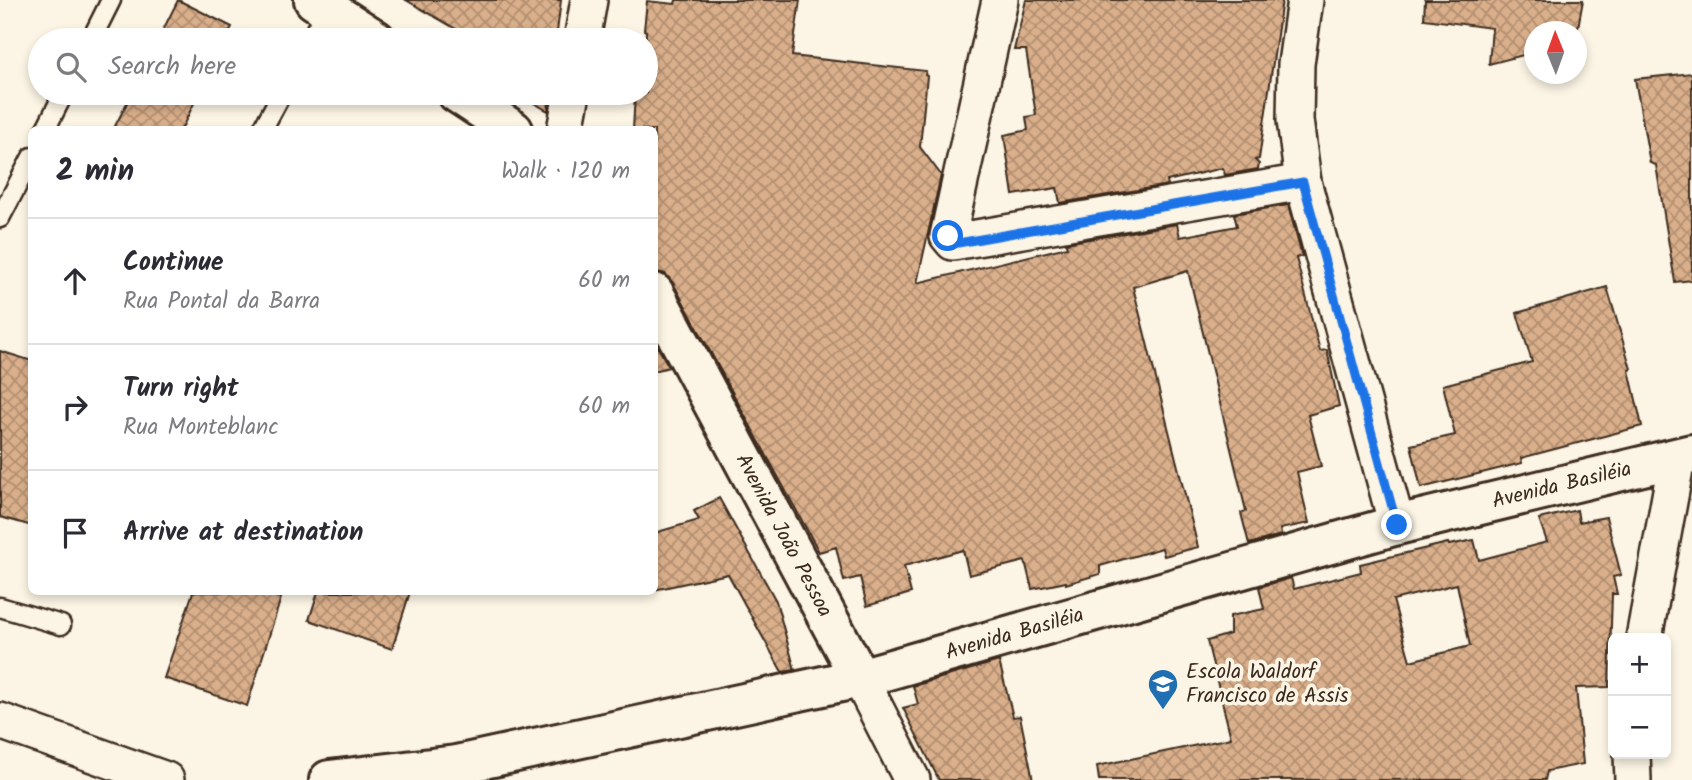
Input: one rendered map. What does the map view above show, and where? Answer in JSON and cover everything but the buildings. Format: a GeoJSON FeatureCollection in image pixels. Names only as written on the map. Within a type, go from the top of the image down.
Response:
{"type":"FeatureCollection","features":[{"type":"Feature","properties":{"kind":"street"},"geometry":{"type":"LineString","coordinates":[[584,28],[589,0]]}},
{"type":"Feature","properties":{"kind":"street"},"geometry":{"type":"LineString","coordinates":[[1000,0],[948,236],[953,242],[1303,182]]}},
{"type":"Feature","properties":{"kind":"street"},"geometry":{"type":"LineString","coordinates":[[1305,0],[1296,64],[1295,120],[1303,182],[1397,525]]}},
{"type":"Feature","properties":{"kind":"street"},"geometry":{"type":"LineString","coordinates":[[317,16],[346,28]]}},
{"type":"Feature","properties":{"kind":"street"},"geometry":{"type":"LineString","coordinates":[[475,105],[507,126]]}},
{"type":"Feature","properties":{"kind":"street"},"geometry":{"type":"LineString","coordinates":[[566,126],[570,105]]}},
{"type":"Feature","properties":{"kind":"street","name":"Avenida João Pessoa"},"geometry":{"type":"LineString","coordinates":[[658,300],[912,780]]}},
{"type":"Feature","properties":{"kind":"street"},"geometry":{"type":"LineString","coordinates":[[1645,633],[1685,456]]}},
{"type":"Feature","properties":{"kind":"street","name":"Avenida Basiléia"},"geometry":{"type":"LineString","coordinates":[[329,780],[456,765],[860,678],[1397,525],[1685,456]]}},
{"type":"Feature","properties":{"kind":"street"},"geometry":{"type":"LineString","coordinates":[[0,721],[166,780]]}},
{"type":"Feature","properties":{"kind":"street"},"geometry":{"type":"LineString","coordinates":[[1632,759],[1633,780]]}},
{"type":"Feature","properties":{"kind":"lane"},"geometry":{"type":"LineString","coordinates":[[97,28],[111,0]]}},
{"type":"Feature","properties":{"kind":"lane"},"geometry":{"type":"LineString","coordinates":[[47,126],[58,105]]}},
{"type":"Feature","properties":{"kind":"lane"},"geometry":{"type":"LineString","coordinates":[[263,126],[275,105]]}},
{"type":"Feature","properties":{"kind":"lane"},"geometry":{"type":"LineString","coordinates":[[0,218],[28,165]]}},
{"type":"Feature","properties":{"kind":"lane"},"geometry":{"type":"LineString","coordinates":[[0,607],[61,625]]}},
{"type":"Feature","properties":{"kind":"place","name":"Escola Waldorf Francisco de Assis"},"geometry":{"type":"Point","coordinates":[1163,711]}},
{"type":"Feature","properties":{"kind":"route"},"geometry":{"type":"LineString","coordinates":[[948,236],[950,240],[958,243],[1303,182],[1397,525]]}}]}
